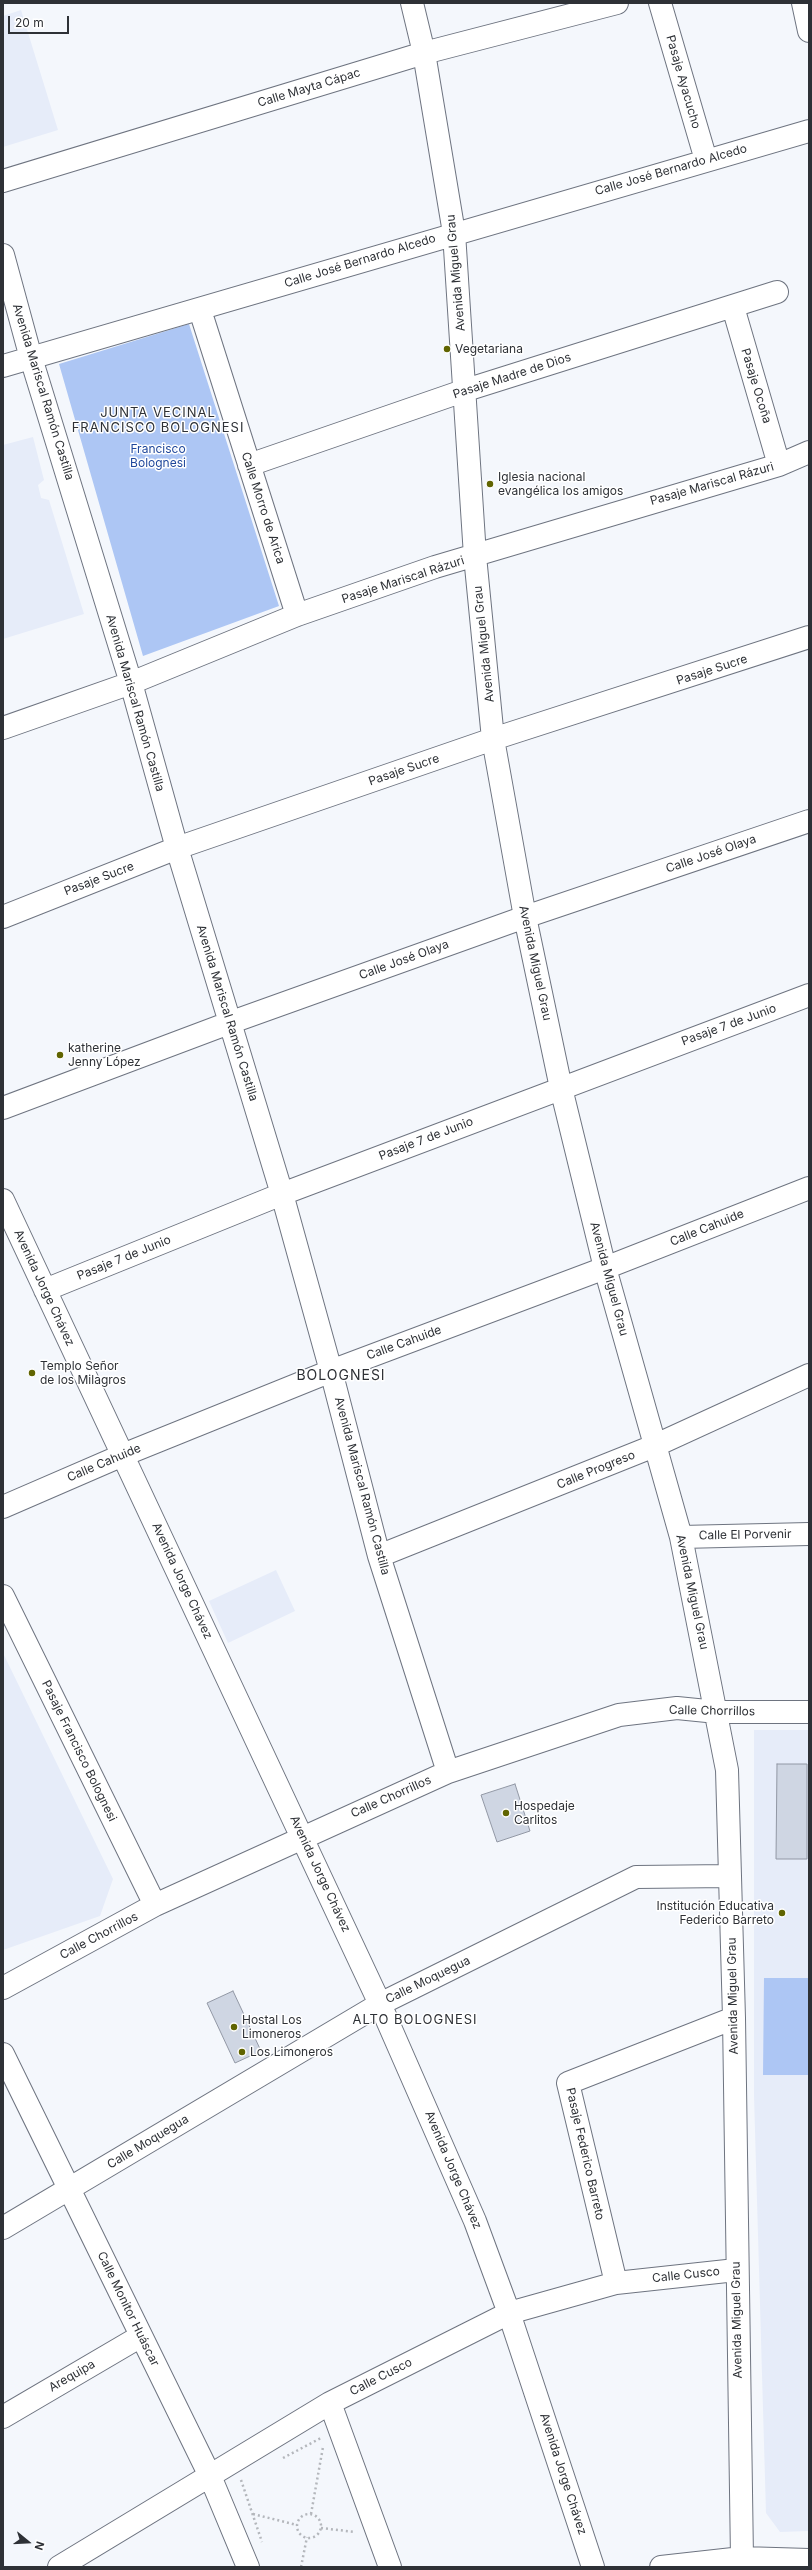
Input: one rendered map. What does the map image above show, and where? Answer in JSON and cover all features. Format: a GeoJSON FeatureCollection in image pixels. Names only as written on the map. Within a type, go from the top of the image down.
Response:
{"type":"FeatureCollection","features":[{"type":"Feature","properties":{"kind":"street","name":"Avenida Miguel Grau"},"geometry":{"type":"LineString","coordinates":[[412,3],[424,53],[454,233],[466,390],[475,556],[493,739],[524,917],[560,1088],[605,1268],[654,1446],[681,1537],[717,1712],[727,1770],[734,2018],[736,2270],[742,2558]]}},
{"type":"Feature","properties":{"kind":"street","name":"Calle Mayta Cápac"},"geometry":{"type":"LineString","coordinates":[[3,181],[424,53],[617,3]]}},
{"type":"Feature","properties":{"kind":"street","name":"Pasaje Ayacucho"},"geometry":{"type":"LineString","coordinates":[[660,3],[706,160]]}},
{"type":"Feature","properties":{"kind":"street"},"geometry":{"type":"LineString","coordinates":[[803,3],[809,31]]}},
{"type":"Feature","properties":{"kind":"street","name":"Calle José Bernardo Alcedo"},"geometry":{"type":"LineString","coordinates":[[3,366],[200,310],[454,233],[809,131]]}},
{"type":"Feature","properties":{"kind":"street","name":"Avenida Mariscal Ramón Castilla"},"geometry":{"type":"LineString","coordinates":[[3,255],[31,358],[131,683],[177,848],[282,1194],[331,1371],[379,1556],[448,1772]]}},
{"type":"Feature","properties":{"kind":"street","name":"Pasaje Madre de Dios"},"geometry":{"type":"LineString","coordinates":[[249,465],[466,390],[777,292]]}},
{"type":"Feature","properties":{"kind":"street","name":"Pasaje Ocoña"},"geometry":{"type":"LineString","coordinates":[[733,307],[779,465]]}},
{"type":"Feature","properties":{"kind":"street","name":"Calle Morro de Arica"},"geometry":{"type":"LineString","coordinates":[[200,310],[297,615]]}},
{"type":"Feature","properties":{"kind":"street","name":"Pasaje Mariscal Rázuri"},"geometry":{"type":"LineString","coordinates":[[3,728],[131,683],[297,615],[435,567],[779,465],[809,452]]}},
{"type":"Feature","properties":{"kind":"street","name":"Pasaje Sucre"},"geometry":{"type":"LineString","coordinates":[[3,917],[177,848],[493,739],[809,637]]}},
{"type":"Feature","properties":{"kind":"street","name":"Calle José Olaya"},"geometry":{"type":"LineString","coordinates":[[3,1108],[229,1023],[524,917],[809,821]]}},
{"type":"Feature","properties":{"kind":"street","name":"Pasaje 7 de Junio"},"geometry":{"type":"LineString","coordinates":[[46,1290],[282,1194],[809,995]]}},
{"type":"Feature","properties":{"kind":"street","name":"Calle Cahuide"},"geometry":{"type":"LineString","coordinates":[[3,1507],[123,1455],[331,1371],[605,1268],[809,1188]]}},
{"type":"Feature","properties":{"kind":"street","name":"Avenida Jorge Chávez"},"geometry":{"type":"LineString","coordinates":[[3,1200],[380,2004],[475,2221],[509,2313],[593,2567]]}},
{"type":"Feature","properties":{"kind":"street","name":"Calle Progreso"},"geometry":{"type":"LineString","coordinates":[[379,1556],[654,1446],[809,1376]]}},
{"type":"Feature","properties":{"kind":"street","name":"Calle El Porvenir"},"geometry":{"type":"LineString","coordinates":[[681,1537],[809,1534]]}},
{"type":"Feature","properties":{"kind":"street","name":"Pasaje Francisco Bolognesi"},"geometry":{"type":"LineString","coordinates":[[3,1596],[155,1905]]}},
{"type":"Feature","properties":{"kind":"street","name":"Calle Chorrillos"},"geometry":{"type":"LineString","coordinates":[[3,1988],[155,1905],[448,1772],[618,1715],[677,1708],[717,1712],[809,1712]]}},
{"type":"Feature","properties":{"kind":"street","name":"Calle Moquegua"},"geometry":{"type":"LineString","coordinates":[[3,2228],[380,2004],[636,1877],[729,1876]]}},
{"type":"Feature","properties":{"kind":"street","name":"Pasaje Federico Barreto"},"geometry":{"type":"LineString","coordinates":[[616,2283],[568,2083],[734,2018]]}},
{"type":"Feature","properties":{"kind":"street","name":"Calle Monitor Huáscar"},"geometry":{"type":"LineString","coordinates":[[3,2054],[210,2476],[248,2567]]}},
{"type":"Feature","properties":{"kind":"street","name":"Calle Cusco"},"geometry":{"type":"LineString","coordinates":[[59,2567],[330,2403],[509,2313],[616,2283],[736,2270]]}},
{"type":"Feature","properties":{"kind":"street","name":"Arequipa"},"geometry":{"type":"LineString","coordinates":[[3,2416],[141,2336]]}},
{"type":"Feature","properties":{"kind":"street"},"geometry":{"type":"LineString","coordinates":[[330,2403],[390,2567]]}},
{"type":"Feature","properties":{"kind":"street"},"geometry":{"type":"LineString","coordinates":[[660,2567],[742,2558],[778,2564],[809,2560]]}},
{"type":"Feature","properties":{"kind":"path"},"geometry":{"type":"LineString","coordinates":[[276,2462],[325,2436],[310,2514]]}},
{"type":"Feature","properties":{"kind":"path"},"geometry":{"type":"LineString","coordinates":[[248,2477],[241,2481],[264,2544]]}},
{"type":"Feature","properties":{"kind":"path"},"geometry":{"type":"LineString","coordinates":[[253,2514],[297,2525]]}},
{"type":"Feature","properties":{"kind":"path"},"geometry":{"type":"LineString","coordinates":[[310,2514],[319,2519],[321,2528],[318,2535],[307,2537],[298,2532],[297,2525],[304,2515],[310,2514]]}},
{"type":"Feature","properties":{"kind":"path"},"geometry":{"type":"LineString","coordinates":[[321,2528],[359,2533]]}},
{"type":"Feature","properties":{"kind":"path"},"geometry":{"type":"LineString","coordinates":[[301,2567],[307,2537]]}},
{"type":"Feature","properties":{"kind":"shaded area"},"geometry":{"type":"Polygon","coordinates":[[[21,10],[58,130],[3,147],[3,16],[21,10]]]}},
{"type":"Feature","properties":{"kind":"shaded area"},"geometry":{"type":"Polygon","coordinates":[[[33,437],[44,480],[38,485],[41,498],[49,500],[84,614],[3,639],[3,445],[33,437]]]}},
{"type":"Feature","properties":{"kind":"shaded area"},"geometry":{"type":"Polygon","coordinates":[[[276,1570],[295,1611],[228,1643],[209,1601],[276,1570]]]}},
{"type":"Feature","properties":{"kind":"shaded area"},"geometry":{"type":"Polygon","coordinates":[[[3,1653],[113,1879],[100,1916],[3,1950],[3,1653]]]}},
{"type":"Feature","properties":{"kind":"shaded area"},"geometry":{"type":"Polygon","coordinates":[[[754,1730],[809,1730],[809,2531],[780,2532],[766,2513],[754,2096],[754,1730]]]}},
{"type":"Feature","properties":{"kind":"green space","name":"Francisco Bolognesi"},"geometry":{"type":"Polygon","coordinates":[[[189,324],[279,606],[143,656],[59,364],[189,324]]]}},
{"type":"Feature","properties":{"kind":"green space"},"geometry":{"type":"Polygon","coordinates":[[[764,1978],[809,1978],[809,2075],[763,2075],[764,1978]]]}},
{"type":"Feature","properties":{"kind":"building"},"geometry":{"type":"Polygon","coordinates":[[[777,1764],[807,1764],[807,1859],[776,1859],[777,1764]]]}},
{"type":"Feature","properties":{"kind":"building"},"geometry":{"type":"Polygon","coordinates":[[[515,1784],[530,1831],[497,1842],[481,1795],[515,1784]]]}},
{"type":"Feature","properties":{"kind":"building","name":"Hostal Los Limoneros"},"geometry":{"type":"Polygon","coordinates":[[[233,1991],[261,2051],[235,2063],[207,2003],[233,1991]]]}},
{"type":"Feature","properties":{"kind":"place","name":"Vegetariana"},"geometry":{"type":"Point","coordinates":[447,349]}},
{"type":"Feature","properties":{"kind":"place","name":"Iglesia nacional evangélica los amigos"},"geometry":{"type":"Point","coordinates":[490,484]}},
{"type":"Feature","properties":{"kind":"place","name":"katherine Jenny López"},"geometry":{"type":"Point","coordinates":[60,1055]}},
{"type":"Feature","properties":{"kind":"place","name":"Templo Señor de los Milagros"},"geometry":{"type":"Point","coordinates":[32,1373]}},
{"type":"Feature","properties":{"kind":"place","name":"Hospedaje Carlitos"},"geometry":{"type":"Point","coordinates":[506,1813]}},
{"type":"Feature","properties":{"kind":"place","name":"Institución Educativa Federico Barreto"},"geometry":{"type":"Point","coordinates":[782,1913]}},
{"type":"Feature","properties":{"kind":"place","name":"Hostal Los Limoneros"},"geometry":{"type":"Point","coordinates":[234,2027]}},
{"type":"Feature","properties":{"kind":"place","name":"Los Limoneros"},"geometry":{"type":"Point","coordinates":[242,2052]}},
{"type":"Feature","properties":{"kind":"district","name":"JUNTA VECINAL FRANCISCO BOLOGNESI"},"geometry":{"type":"Point","coordinates":[158,420]}},
{"type":"Feature","properties":{"kind":"district","name":"BOLOGNESI"},"geometry":{"type":"Point","coordinates":[341,1376]}},
{"type":"Feature","properties":{"kind":"district","name":"ALTO BOLOGNESI"},"geometry":{"type":"Point","coordinates":[415,2020]}}]}
